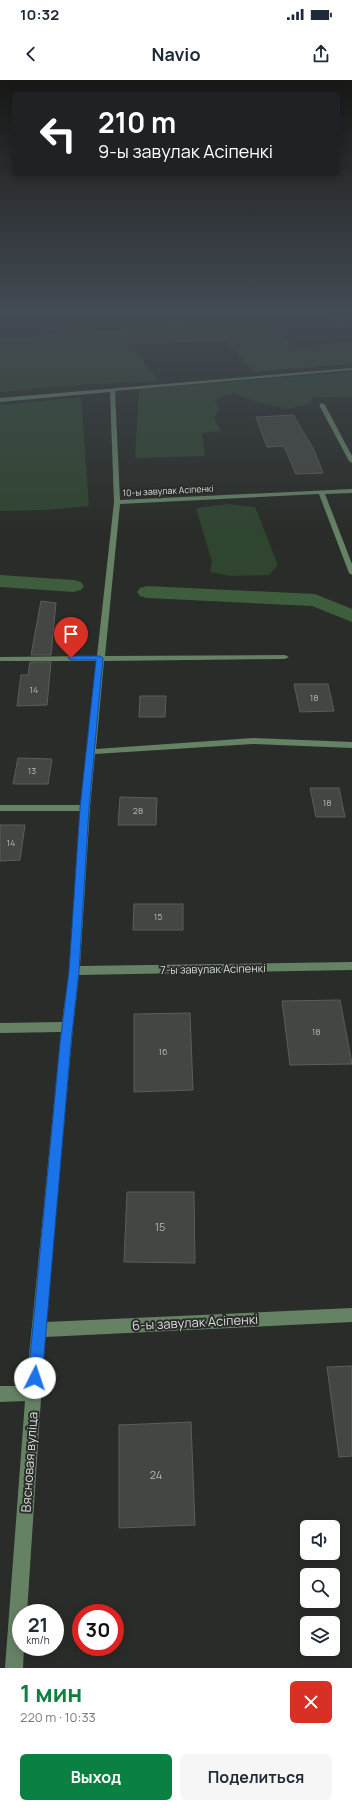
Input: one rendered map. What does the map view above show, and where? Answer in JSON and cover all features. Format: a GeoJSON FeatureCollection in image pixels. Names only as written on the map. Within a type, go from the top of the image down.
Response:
{"type":"FeatureCollection","features":[{"type":"Feature","properties":{"kind":"street"},"geometry":{"type":"LineString","coordinates":[[0,400],[147,386]]}},
{"type":"Feature","properties":{"kind":"street"},"geometry":{"type":"LineString","coordinates":[[112,389],[117,502]]}},
{"type":"Feature","properties":{"kind":"street"},"geometry":{"type":"LineString","coordinates":[[322,405],[352,461]]}},
{"type":"Feature","properties":{"kind":"street","name":"10-ы завулак Асіпенкі"},"geometry":{"type":"LineString","coordinates":[[100,658],[117,502],[352,491]]}},
{"type":"Feature","properties":{"kind":"street"},"geometry":{"type":"LineString","coordinates":[[321,492],[352,573]]}},
{"type":"Feature","properties":{"kind":"street"},"geometry":{"type":"LineString","coordinates":[[0,659],[285,656]]}},
{"type":"Feature","properties":{"kind":"street","name":"Вясновая вуліца"},"geometry":{"type":"LineString","coordinates":[[14,1668],[38,1330],[67,1027],[74,971],[85,808],[100,658]]}},
{"type":"Feature","properties":{"kind":"street"},"geometry":{"type":"LineString","coordinates":[[90,752],[254,741],[352,745]]}},
{"type":"Feature","properties":{"kind":"street"},"geometry":{"type":"LineString","coordinates":[[0,808],[85,808]]}},
{"type":"Feature","properties":{"kind":"street","name":"7-ы завулак Асіпенкі"},"geometry":{"type":"LineString","coordinates":[[74,971],[352,966]]}},
{"type":"Feature","properties":{"kind":"street"},"geometry":{"type":"LineString","coordinates":[[0,1028],[67,1027]]}},
{"type":"Feature","properties":{"kind":"street","name":"6-ы завулак Асіпенкі"},"geometry":{"type":"LineString","coordinates":[[38,1330],[352,1315]]}},
{"type":"Feature","properties":{"kind":"street"},"geometry":{"type":"LineString","coordinates":[[0,1394],[33,1394]]}},
{"type":"Feature","properties":{"kind":"green space"},"geometry":{"type":"Polygon","coordinates":[[[0,386],[55,386],[0,392],[0,386]]]}},
{"type":"Feature","properties":{"kind":"green space"},"geometry":{"type":"Polygon","coordinates":[[[175,386],[352,386],[352,397],[313,398],[309,404],[287,409],[253,401],[234,393],[214,399],[220,409],[214,418],[221,431],[202,433],[205,456],[135,458],[139,389],[175,386]]]}},
{"type":"Feature","properties":{"kind":"green space"},"geometry":{"type":"Polygon","coordinates":[[[81,397],[89,506],[46,510],[0,511],[0,405],[81,397]]]}},
{"type":"Feature","properties":{"kind":"green space"},"geometry":{"type":"Polygon","coordinates":[[[228,504],[255,507],[278,565],[269,575],[231,576],[210,572],[212,562],[196,508],[228,504]]]}},
{"type":"Feature","properties":{"kind":"building"},"geometry":{"type":"Polygon","coordinates":[[[293,415],[313,448],[323,473],[296,474],[284,446],[267,447],[256,417],[293,415]]]}},
{"type":"Feature","properties":{"kind":"building"},"geometry":{"type":"Polygon","coordinates":[[[41,601],[56,603],[51,655],[31,655],[41,601]]]}},
{"type":"Feature","properties":{"kind":"building"},"geometry":{"type":"Polygon","coordinates":[[[30,662],[51,662],[47,705],[17,706],[21,675],[28,675],[30,662]]]}},
{"type":"Feature","properties":{"kind":"building"},"geometry":{"type":"Polygon","coordinates":[[[294,684],[328,684],[334,711],[300,712],[294,684]]]}},
{"type":"Feature","properties":{"kind":"building"},"geometry":{"type":"Polygon","coordinates":[[[140,696],[166,696],[165,717],[139,717],[140,696]]]}},
{"type":"Feature","properties":{"kind":"building"},"geometry":{"type":"Polygon","coordinates":[[[18,758],[52,759],[48,784],[13,784],[18,758]]]}},
{"type":"Feature","properties":{"kind":"building"},"geometry":{"type":"Polygon","coordinates":[[[310,788],[339,788],[345,817],[316,817],[310,788]]]}},
{"type":"Feature","properties":{"kind":"building"},"geometry":{"type":"Polygon","coordinates":[[[120,797],[157,798],[156,825],[118,825],[120,797]]]}},
{"type":"Feature","properties":{"kind":"building"},"geometry":{"type":"Polygon","coordinates":[[[0,825],[25,825],[20,860],[0,861],[0,825]]]}},
{"type":"Feature","properties":{"kind":"building"},"geometry":{"type":"Polygon","coordinates":[[[134,904],[183,904],[183,930],[133,930],[134,904]]]}},
{"type":"Feature","properties":{"kind":"building"},"geometry":{"type":"Polygon","coordinates":[[[340,1000],[352,1064],[290,1065],[282,1001],[340,1000]]]}},
{"type":"Feature","properties":{"kind":"building"},"geometry":{"type":"Polygon","coordinates":[[[190,1013],[193,1090],[134,1092],[134,1014],[190,1013]]]}},
{"type":"Feature","properties":{"kind":"building"},"geometry":{"type":"Polygon","coordinates":[[[127,1192],[194,1192],[195,1263],[124,1262],[127,1192]]]}},
{"type":"Feature","properties":{"kind":"building"},"geometry":{"type":"Polygon","coordinates":[[[352,1366],[352,1456],[339,1457],[327,1367],[352,1366]]]}},
{"type":"Feature","properties":{"kind":"building"},"geometry":{"type":"Polygon","coordinates":[[[191,1422],[195,1525],[119,1528],[119,1425],[191,1422]]]}},
{"type":"Feature","properties":{"kind":"waterway"},"geometry":{"type":"LineString","coordinates":[[0,581],[74,586]]}},
{"type":"Feature","properties":{"kind":"waterway"},"geometry":{"type":"LineString","coordinates":[[147,592],[315,600],[352,616]]}},
{"type":"Feature","properties":{"kind":"route"},"geometry":{"type":"LineString","coordinates":[[35,1378],[38,1330],[74,971],[85,808],[100,658],[71,658]]}}]}
